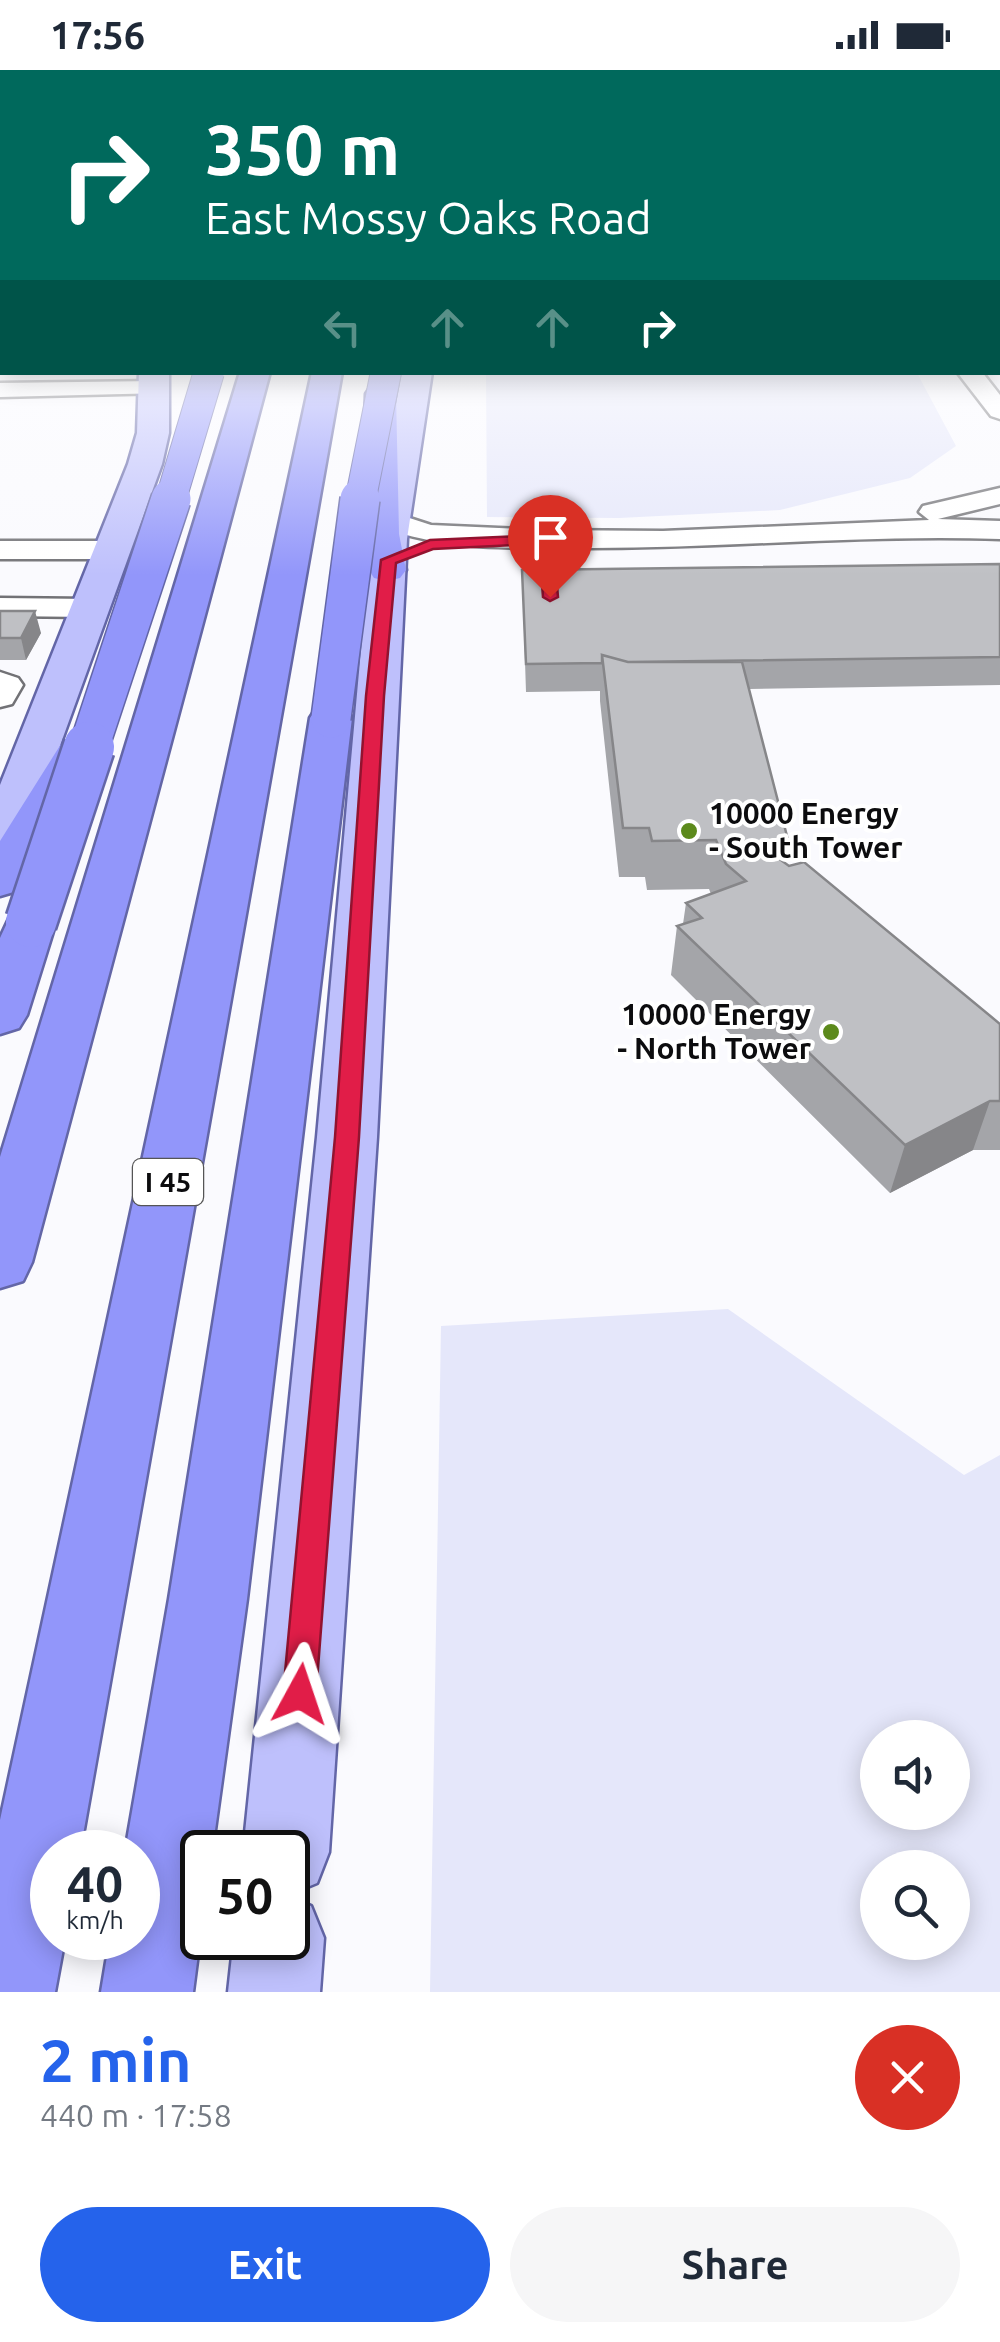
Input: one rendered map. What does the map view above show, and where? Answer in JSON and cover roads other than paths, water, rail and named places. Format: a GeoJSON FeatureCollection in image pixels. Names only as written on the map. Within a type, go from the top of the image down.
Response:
{"type":"FeatureCollection","features":[{"type":"Feature","properties":{"kind":"highway"},"geometry":{"type":"LineString","coordinates":[[0,1014],[204,396]]}},
{"type":"Feature","properties":{"kind":"highway"},"geometry":{"type":"LineString","coordinates":[[0,880],[76,757],[215,396]]}},
{"type":"Feature","properties":{"kind":"highway"},"geometry":{"type":"LineString","coordinates":[[0,1262],[248,396]]}},
{"type":"Feature","properties":{"kind":"highway","name":"I 45"},"geometry":{"type":"LineString","coordinates":[[9,1992],[322,396]]}},
{"type":"Feature","properties":{"kind":"highway"},"geometry":{"type":"LineString","coordinates":[[147,1992],[208,1599],[331,718],[352,540],[379,396]]}},
{"type":"Feature","properties":{"kind":"highway"},"geometry":{"type":"LineString","coordinates":[[383,396],[381,534],[389,551]]}},
{"type":"Feature","properties":{"kind":"main road"},"geometry":{"type":"LineString","coordinates":[[1,839],[154,433],[154,396]]}},
{"type":"Feature","properties":{"kind":"main road"},"geometry":{"type":"LineString","coordinates":[[288,1830],[346,1156],[375,696],[389,551],[413,396]]}},
{"type":"Feature","properties":{"kind":"main road"},"geometry":{"type":"LineString","coordinates":[[274,1992],[277,1960]]}},
{"type":"Feature","properties":{"kind":"street"},"geometry":{"type":"LineString","coordinates":[[844,532],[1000,496]]}},
{"type":"Feature","properties":{"kind":"street"},"geometry":{"type":"LineString","coordinates":[[389,551],[430,544],[540,546],[844,532],[1000,530]]}},
{"type":"Feature","properties":{"kind":"street"},"geometry":{"type":"LineString","coordinates":[[0,550],[102,578]]}},
{"type":"Feature","properties":{"kind":"street"},"geometry":{"type":"LineString","coordinates":[[0,575],[102,578]]}},
{"type":"Feature","properties":{"kind":"street"},"geometry":{"type":"LineString","coordinates":[[0,607],[102,578]]}},
{"type":"Feature","properties":{"kind":"street"},"geometry":{"type":"LineString","coordinates":[[0,682],[6,685],[0,696]]}},
{"type":"Feature","properties":{"kind":"place","name":"10000 Energy - South Tower"},"geometry":{"type":"Point","coordinates":[689,831]}},
{"type":"Feature","properties":{"kind":"place","name":"10000 Energy - North Tower"},"geometry":{"type":"Point","coordinates":[831,1032]}}]}
